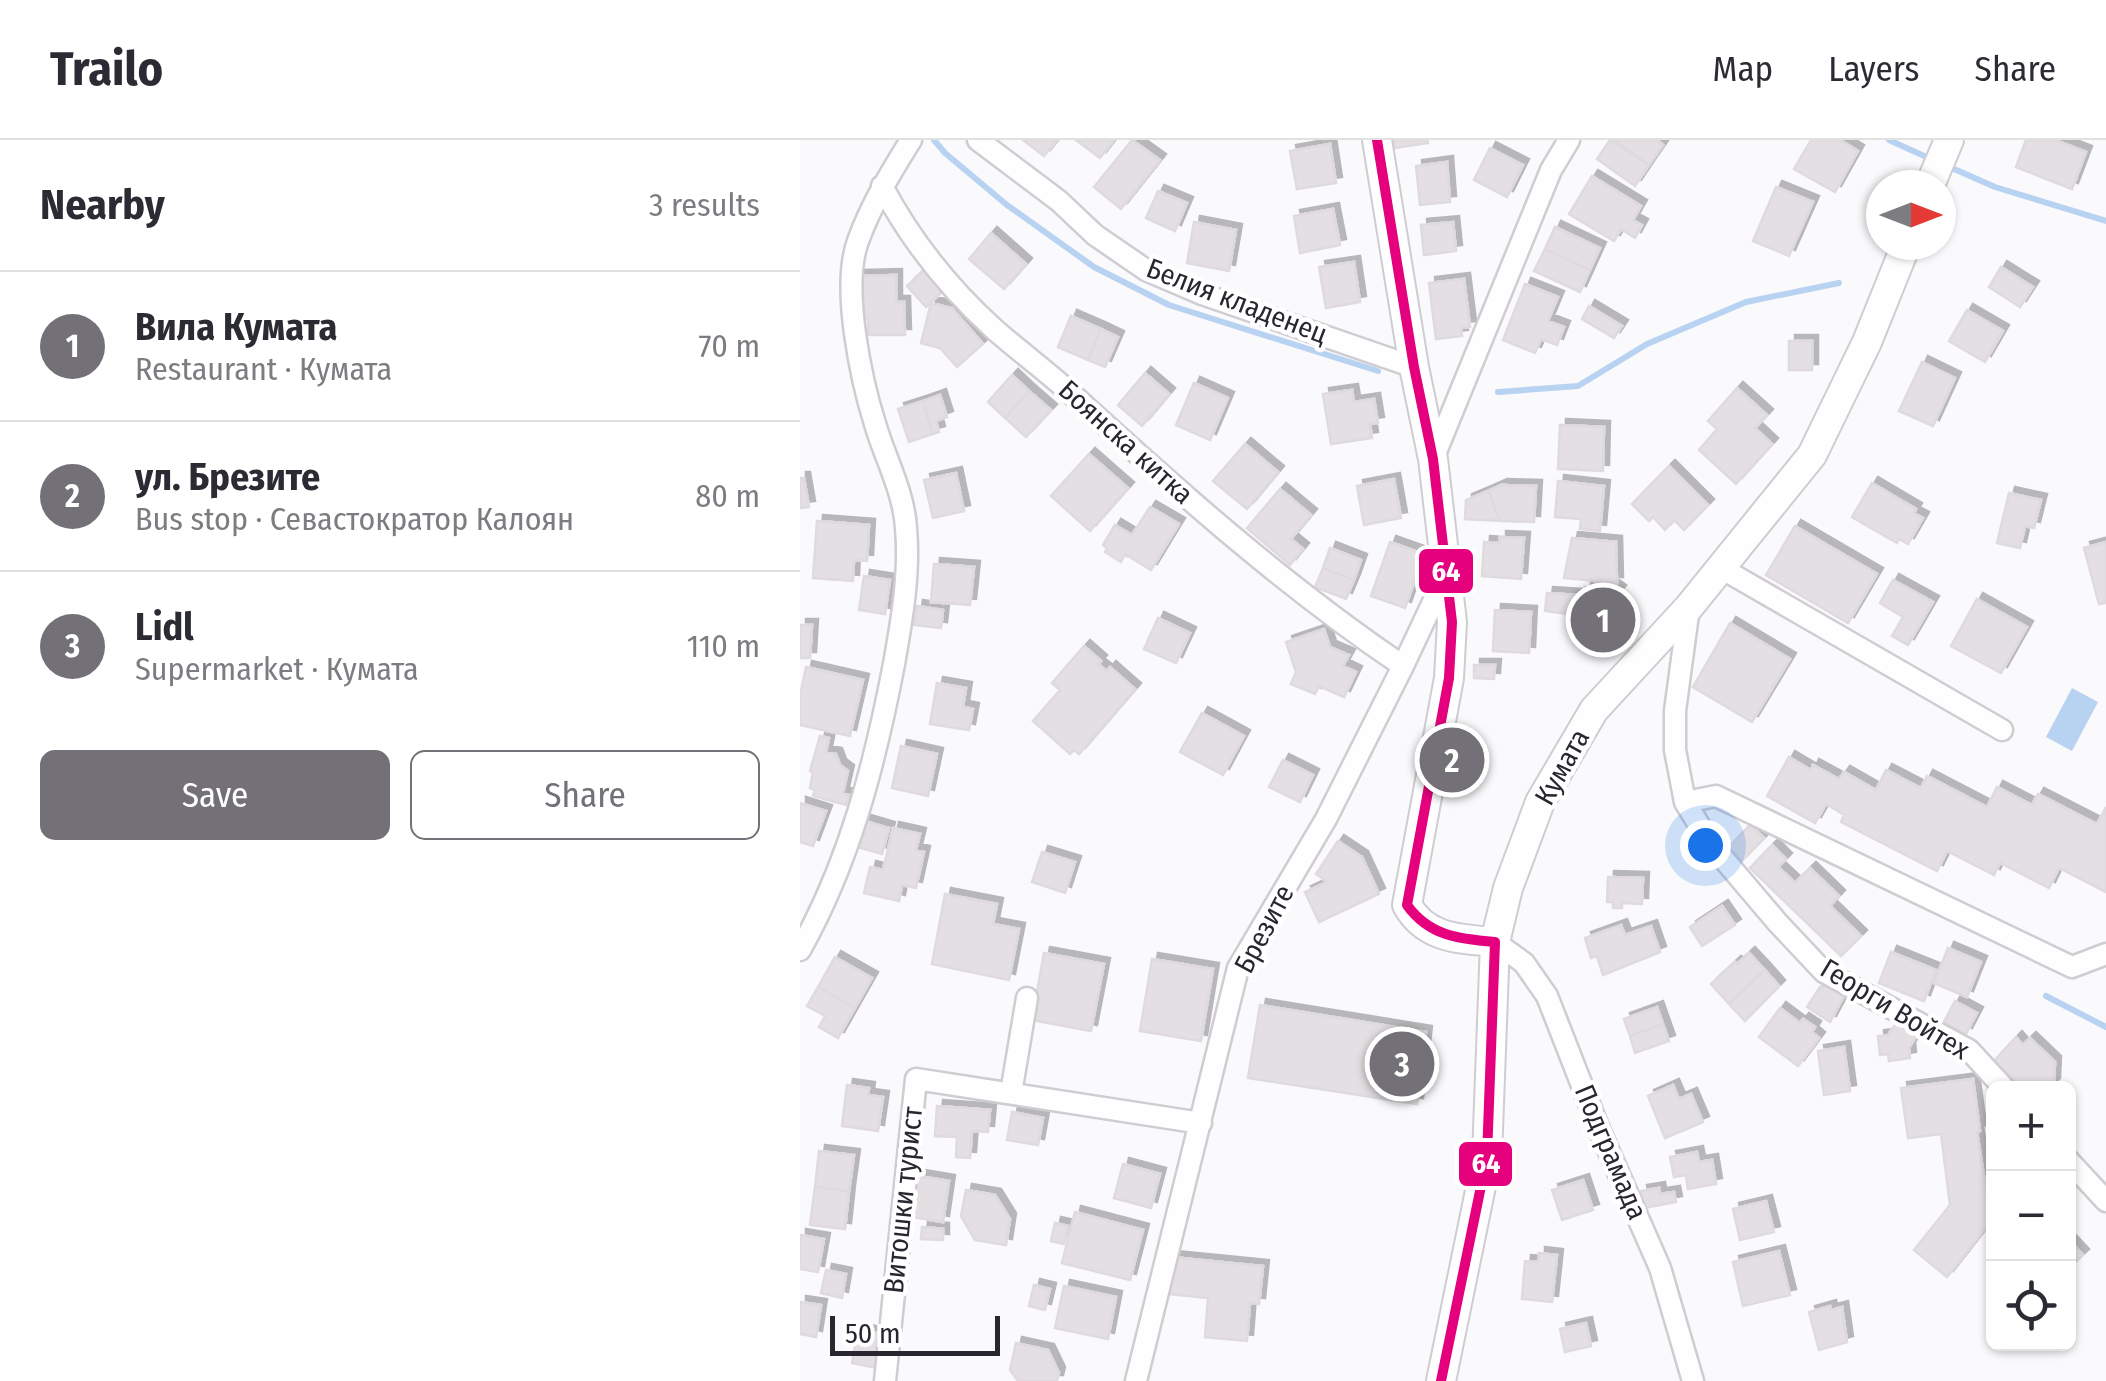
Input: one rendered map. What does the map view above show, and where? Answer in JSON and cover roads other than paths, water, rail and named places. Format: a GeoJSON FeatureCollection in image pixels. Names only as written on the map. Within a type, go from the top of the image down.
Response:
{"type":"FeatureCollection","features":[{"type":"Feature","properties":{"kind":"main road"},"geometry":{"type":"LineString","coordinates":[[1377,140],[1433,458],[1452,622],[1449,678],[1407,905],[1416,921],[1450,939],[1495,942]]}},
{"type":"Feature","properties":{"kind":"main road"},"geometry":{"type":"LineString","coordinates":[[1937,170],[1950,140]]}},
{"type":"Feature","properties":{"kind":"main road","name":"Кумата"},"geometry":{"type":"LineString","coordinates":[[1442,1381],[1487,1156],[1495,942],[1508,888],[1540,802],[1594,710],[1690,607],[1812,456],[1868,342],[1900,260]]}},
{"type":"Feature","properties":{"kind":"street"},"geometry":{"type":"LineString","coordinates":[[800,950],[853,834],[880,735],[906,577],[904,508],[872,415],[854,338],[856,244],[882,186],[911,140]]}},
{"type":"Feature","properties":{"kind":"street","name":"Белия кладенец"},"geometry":{"type":"LineString","coordinates":[[978,140],[1059,201],[1095,235],[1146,270],[1202,294],[1414,366]]}},
{"type":"Feature","properties":{"kind":"street"},"geometry":{"type":"LineString","coordinates":[[1433,458],[1551,170],[1569,140]]}},
{"type":"Feature","properties":{"kind":"street","name":"Боянска китка"},"geometry":{"type":"LineString","coordinates":[[882,186],[922,249],[997,331],[1026,352],[1145,463],[1336,621],[1403,666]]}},
{"type":"Feature","properties":{"kind":"street","name":"Брезите"},"geometry":{"type":"LineString","coordinates":[[1136,1381],[1238,968],[1326,819],[1403,666],[1447,562]]}},
{"type":"Feature","properties":{"kind":"street"},"geometry":{"type":"LineString","coordinates":[[1721,568],[2002,730]]}},
{"type":"Feature","properties":{"kind":"street","name":"Георги Войтех"},"geometry":{"type":"LineString","coordinates":[[1690,607],[1675,711],[1675,750],[1684,802],[1710,843],[1824,972],[1969,1050],[1998,1081]]}},
{"type":"Feature","properties":{"kind":"street"},"geometry":{"type":"LineString","coordinates":[[1684,802],[1716,796],[2072,967],[2106,954]]}},
{"type":"Feature","properties":{"kind":"street","name":"Подграмада"},"geometry":{"type":"LineString","coordinates":[[1495,942],[1524,964],[1547,996],[1599,1129],[1660,1268],[1692,1381]]}},
{"type":"Feature","properties":{"kind":"street"},"geometry":{"type":"LineString","coordinates":[[1027,998],[1011,1092],[1201,1123]]}},
{"type":"Feature","properties":{"kind":"street","name":"Витошки турист"},"geometry":{"type":"LineString","coordinates":[[884,1381],[916,1078],[1011,1092]]}},
{"type":"Feature","properties":{"kind":"street"},"geometry":{"type":"LineString","coordinates":[[2076,1169],[2106,1201]]}},
{"type":"Feature","properties":{"kind":"water"},"geometry":{"type":"Polygon","coordinates":[[[2072,688],[2098,702],[2072,751],[2046,737],[2072,688]]]}},
{"type":"Feature","properties":{"kind":"waterway"},"geometry":{"type":"LineString","coordinates":[[934,140],[1007,205],[1094,267],[1169,305],[1378,371]]}},
{"type":"Feature","properties":{"kind":"waterway"},"geometry":{"type":"LineString","coordinates":[[1889,140],[1933,160]]}},
{"type":"Feature","properties":{"kind":"waterway"},"geometry":{"type":"LineString","coordinates":[[1945,165],[1995,187],[2106,221]]}},
{"type":"Feature","properties":{"kind":"waterway"},"geometry":{"type":"LineString","coordinates":[[1498,392],[1578,386],[1647,344],[1746,302],[1839,283]]}},
{"type":"Feature","properties":{"kind":"waterway"},"geometry":{"type":"LineString","coordinates":[[2046,996],[2106,1027]]}},
{"type":"Feature","properties":{"kind":"place","name":"Вила Кумата"},"geometry":{"type":"Point","coordinates":[1603,620]}},
{"type":"Feature","properties":{"kind":"place","name":"ул. Брезите"},"geometry":{"type":"Point","coordinates":[1452,760]}},
{"type":"Feature","properties":{"kind":"place","name":"Lidl"},"geometry":{"type":"Point","coordinates":[1402,1064]}}]}
